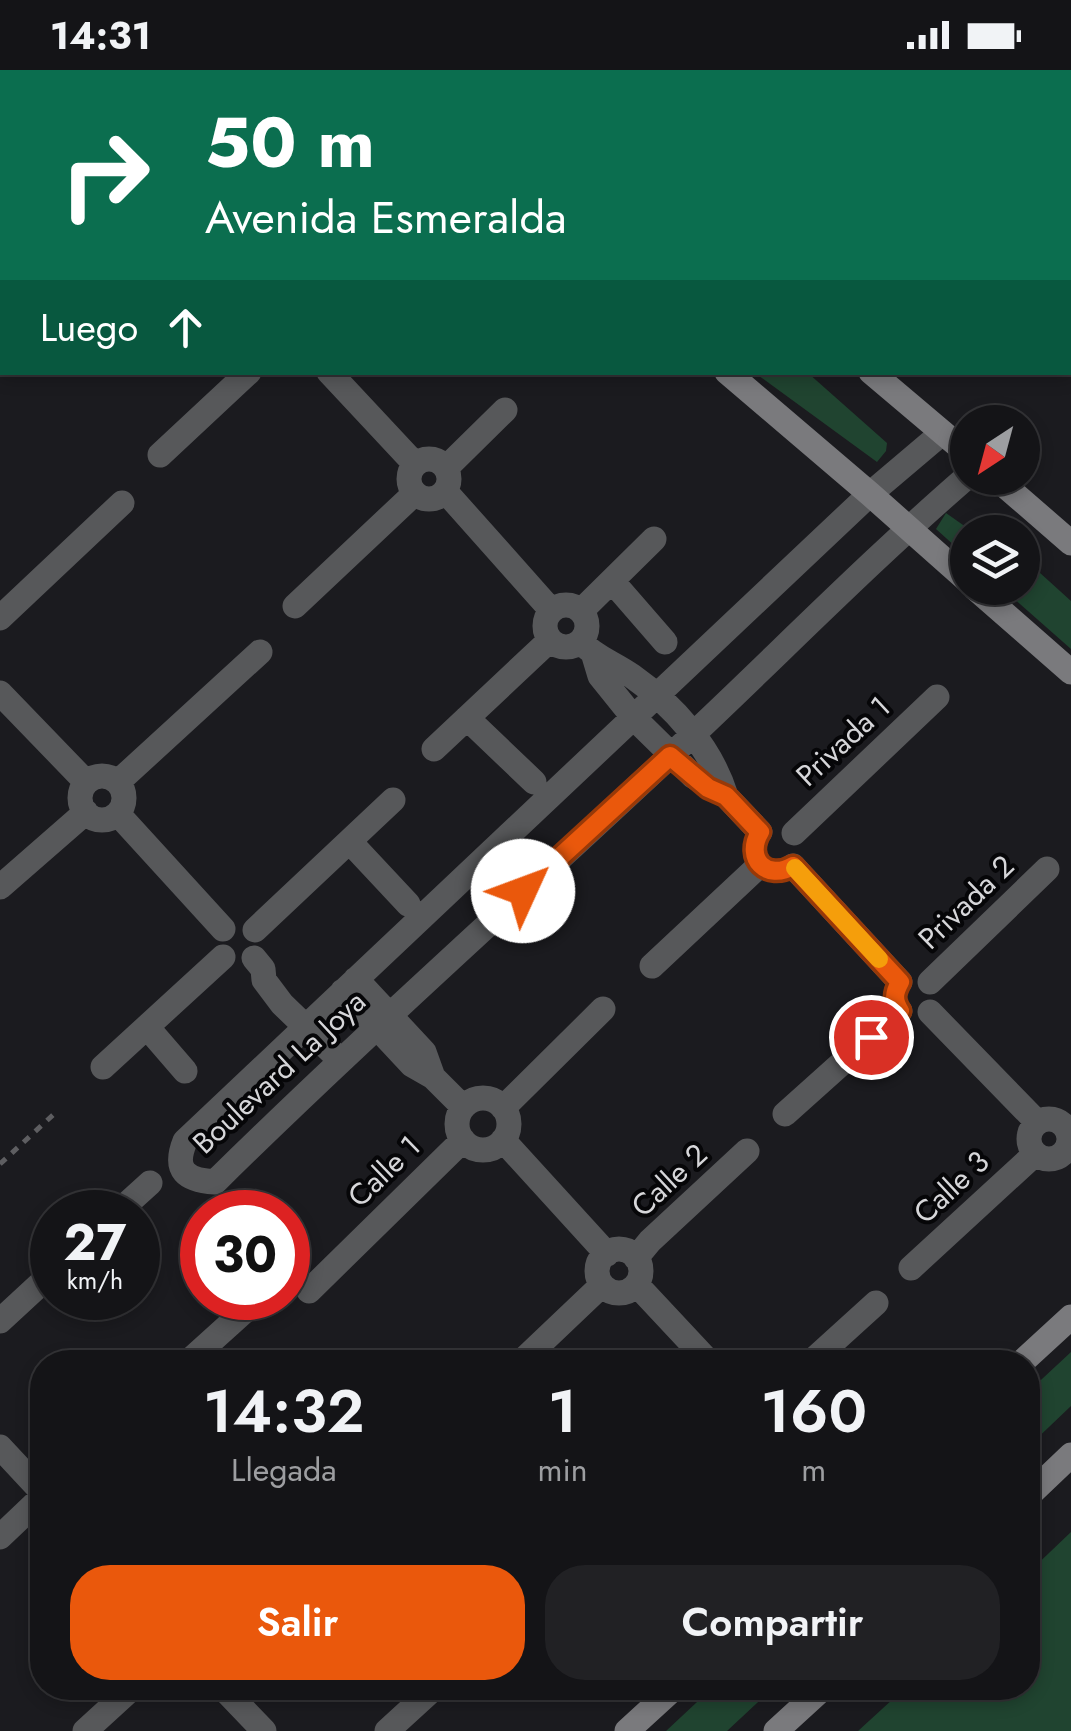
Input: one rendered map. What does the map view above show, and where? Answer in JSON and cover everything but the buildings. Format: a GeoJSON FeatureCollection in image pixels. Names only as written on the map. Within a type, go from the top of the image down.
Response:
{"type":"FeatureCollection","features":[{"type":"Feature","properties":{"kind":"street"},"geometry":{"type":"LineString","coordinates":[[160,454],[245,375]]}},
{"type":"Feature","properties":{"kind":"street"},"geometry":{"type":"LineString","coordinates":[[332,375],[414,463]]}},
{"type":"Feature","properties":{"kind":"street"},"geometry":{"type":"LineString","coordinates":[[730,375],[950,565]]}},
{"type":"Feature","properties":{"kind":"street"},"geometry":{"type":"LineString","coordinates":[[874,375],[950,439]]}},
{"type":"Feature","properties":{"kind":"street"},"geometry":{"type":"LineString","coordinates":[[414,463],[409,481],[415,494],[425,499],[436,498],[446,479],[505,410]]}},
{"type":"Feature","properties":{"kind":"street","name":"Boulevard La Joya"},"geometry":{"type":"LineString","coordinates":[[942,433],[870,494],[185,1141],[179,1156],[182,1170],[195,1180],[215,1182],[345,1054],[694,734],[950,492]]}},
{"type":"Feature","properties":{"kind":"street"},"geometry":{"type":"LineString","coordinates":[[414,463],[435,458],[446,479],[552,610]]}},
{"type":"Feature","properties":{"kind":"street"},"geometry":{"type":"LineString","coordinates":[[295,606],[415,494]]}},
{"type":"Feature","properties":{"kind":"street"},"geometry":{"type":"LineString","coordinates":[[1016,495],[1071,542]]}},
{"type":"Feature","properties":{"kind":"street"},"geometry":{"type":"LineString","coordinates":[[0,618],[122,503]]}},
{"type":"Feature","properties":{"kind":"street"},"geometry":{"type":"LineString","coordinates":[[582,611],[654,539]]}},
{"type":"Feature","properties":{"kind":"street"},"geometry":{"type":"LineString","coordinates":[[612,581],[665,642]]}},
{"type":"Feature","properties":{"kind":"street"},"geometry":{"type":"LineString","coordinates":[[550,640],[545,622],[552,610],[563,604],[582,611]]}},
{"type":"Feature","properties":{"kind":"street"},"geometry":{"type":"LineString","coordinates":[[994,605],[1071,672]]}},
{"type":"Feature","properties":{"kind":"street"},"geometry":{"type":"LineString","coordinates":[[582,611],[588,649],[600,676],[633,718],[708,788],[726,796],[760,832]]}},
{"type":"Feature","properties":{"kind":"street"},"geometry":{"type":"LineString","coordinates":[[550,640],[588,649],[656,696],[694,734],[720,777],[726,796]]}},
{"type":"Feature","properties":{"kind":"street"},"geometry":{"type":"LineString","coordinates":[[434,749],[550,640]]}},
{"type":"Feature","properties":{"kind":"street"},"geometry":{"type":"LineString","coordinates":[[118,782],[260,652]]}},
{"type":"Feature","properties":{"kind":"street"},"geometry":{"type":"LineString","coordinates":[[0,693],[86,782]]}},
{"type":"Feature","properties":{"kind":"street","name":"Privada 1"},"geometry":{"type":"LineString","coordinates":[[794,832],[937,697]]}},
{"type":"Feature","properties":{"kind":"street"},"geometry":{"type":"LineString","coordinates":[[467,718],[534,782]]}},
{"type":"Feature","properties":{"kind":"street"},"geometry":{"type":"LineString","coordinates":[[96,776],[108,776],[118,782],[124,792],[124,804],[118,814],[101,820],[86,812],[81,792],[86,782],[96,776]]}},
{"type":"Feature","properties":{"kind":"street"},"geometry":{"type":"LineString","coordinates":[[255,930],[393,800]]}},
{"type":"Feature","properties":{"kind":"street"},"geometry":{"type":"LineString","coordinates":[[0,888],[86,812]]}},
{"type":"Feature","properties":{"kind":"street"},"geometry":{"type":"LineString","coordinates":[[118,814],[223,929]]}},
{"type":"Feature","properties":{"kind":"street"},"geometry":{"type":"LineString","coordinates":[[770,826],[783,826],[794,832],[800,843],[800,855],[793,866],[783,872],[771,872],[760,866],[754,855],[754,843],[760,832],[770,826]]}},
{"type":"Feature","properties":{"kind":"street"},"geometry":{"type":"LineString","coordinates":[[350,842],[408,904]]}},
{"type":"Feature","properties":{"kind":"street"},"geometry":{"type":"LineString","coordinates":[[652,966],[760,866]]}},
{"type":"Feature","properties":{"kind":"street"},"geometry":{"type":"LineString","coordinates":[[793,866],[900,982]]}},
{"type":"Feature","properties":{"kind":"street","name":"Privada 2"},"geometry":{"type":"LineString","coordinates":[[930,982],[1047,868]]}},
{"type":"Feature","properties":{"kind":"street"},"geometry":{"type":"LineString","coordinates":[[258,963],[232,964],[223,957],[218,943],[223,929],[245,923],[255,930],[264,980],[345,1054]]}},
{"type":"Feature","properties":{"kind":"street"},"geometry":{"type":"LineString","coordinates":[[103,1067],[223,957]]}},
{"type":"Feature","properties":{"kind":"street"},"geometry":{"type":"LineString","coordinates":[[910,976],[930,982],[935,1003],[930,1012],[909,1017],[900,1011],[894,1002],[900,982],[910,976]]}},
{"type":"Feature","properties":{"kind":"street"},"geometry":{"type":"LineString","coordinates":[[349,985],[383,1020],[412,1064],[434,1077],[463,1107]]}},
{"type":"Feature","properties":{"kind":"street"},"geometry":{"type":"LineString","coordinates":[[503,1108],[603,1009]]}},
{"type":"Feature","properties":{"kind":"street"},"geometry":{"type":"LineString","coordinates":[[785,1114],[900,1011]]}},
{"type":"Feature","properties":{"kind":"street"},"geometry":{"type":"LineString","coordinates":[[930,1012],[1037,1122]]}},
{"type":"Feature","properties":{"kind":"street"},"geometry":{"type":"LineString","coordinates":[[147,1027],[185,1071]]}},
{"type":"Feature","properties":{"kind":"street"},"geometry":{"type":"LineString","coordinates":[[483,1098],[494,1100],[503,1108],[508,1130],[503,1140],[483,1150],[462,1140],[458,1118],[463,1107],[483,1098]]}},
{"type":"Feature","properties":{"kind":"street"},"geometry":{"type":"LineString","coordinates":[[1054,1120],[1069,1130],[1066,1150],[1061,1156],[1052,1160],[1034,1154],[1028,1138],[1037,1122],[1054,1120]]}},
{"type":"Feature","properties":{"kind":"street","name":"Calle 1"},"geometry":{"type":"LineString","coordinates":[[310,1289],[462,1140]]}},
{"type":"Feature","properties":{"kind":"street"},"geometry":{"type":"LineString","coordinates":[[503,1140],[607,1254]]}},
{"type":"Feature","properties":{"kind":"street","name":"Calle 2"},"geometry":{"type":"LineString","coordinates":[[636,1258],[747,1152]]}},
{"type":"Feature","properties":{"kind":"street","name":"Calle 3"},"geometry":{"type":"LineString","coordinates":[[911,1268],[1034,1154]]}},
{"type":"Feature","properties":{"kind":"street"},"geometry":{"type":"LineString","coordinates":[[142,1190],[150,1183]]}},
{"type":"Feature","properties":{"kind":"street"},"geometry":{"type":"LineString","coordinates":[[602,1286],[598,1266],[607,1254],[619,1249],[636,1258],[640,1266],[637,1285]]}},
{"type":"Feature","properties":{"kind":"street"},"geometry":{"type":"LineString","coordinates":[[602,1286],[619,1294],[637,1285]]}},
{"type":"Feature","properties":{"kind":"street"},"geometry":{"type":"LineString","coordinates":[[637,1285],[698,1350]]}},
{"type":"Feature","properties":{"kind":"street"},"geometry":{"type":"LineString","coordinates":[[535,1350],[602,1286]]}},
{"type":"Feature","properties":{"kind":"street"},"geometry":{"type":"LineString","coordinates":[[0,1321],[30,1293]]}},
{"type":"Feature","properties":{"kind":"street"},"geometry":{"type":"LineString","coordinates":[[823,1350],[876,1302]]}},
{"type":"Feature","properties":{"kind":"street"},"geometry":{"type":"LineString","coordinates":[[1035,1350],[1071,1317]]}},
{"type":"Feature","properties":{"kind":"street"},"geometry":{"type":"LineString","coordinates":[[201,1350],[234,1320]]}},
{"type":"Feature","properties":{"kind":"street"},"geometry":{"type":"LineString","coordinates":[[0,1447],[30,1481]]}},
{"type":"Feature","properties":{"kind":"street"},"geometry":{"type":"LineString","coordinates":[[1040,1485],[1071,1455]]}},
{"type":"Feature","properties":{"kind":"street"},"geometry":{"type":"LineString","coordinates":[[0,1537],[30,1507]]}},
{"type":"Feature","properties":{"kind":"street"},"geometry":{"type":"LineString","coordinates":[[85,1731],[119,1700]]}},
{"type":"Feature","properties":{"kind":"street"},"geometry":{"type":"LineString","coordinates":[[234,1700],[264,1731]]}},
{"type":"Feature","properties":{"kind":"street"},"geometry":{"type":"LineString","coordinates":[[387,1731],[421,1700]]}},
{"type":"Feature","properties":{"kind":"street"},"geometry":{"type":"LineString","coordinates":[[627,1731],[661,1700]]}},
{"type":"Feature","properties":{"kind":"street"},"geometry":{"type":"LineString","coordinates":[[776,1731],[810,1700]]}},
{"type":"Feature","properties":{"kind":"path"},"geometry":{"type":"LineString","coordinates":[[0,1164],[54,1114]]}},
{"type":"Feature","properties":{"kind":"green space"},"geometry":{"type":"Polygon","coordinates":[[[758,375],[810,375],[887,443],[877,462],[758,375]]]}},
{"type":"Feature","properties":{"kind":"green space"},"geometry":{"type":"Polygon","coordinates":[[[946,513],[950,516],[950,542],[936,529],[946,513]]]}},
{"type":"Feature","properties":{"kind":"green space"},"geometry":{"type":"Polygon","coordinates":[[[1040,573],[1071,601],[1071,649],[1021,605],[1040,605],[1040,573]]]}},
{"type":"Feature","properties":{"kind":"green space"},"geometry":{"type":"Polygon","coordinates":[[[1071,1352],[1071,1406],[1040,1436],[1040,1381],[1071,1352]]]}},
{"type":"Feature","properties":{"kind":"green space"},"geometry":{"type":"Polygon","coordinates":[[[1071,1532],[1071,1731],[858,1731],[892,1700],[1040,1700],[1040,1562],[1071,1532]]]}},
{"type":"Feature","properties":{"kind":"green space"},"geometry":{"type":"Polygon","coordinates":[[[699,1700],[760,1700],[727,1731],[666,1731],[699,1700]]]}},
{"type":"Feature","properties":{"kind":"slow traffic"},"geometry":{"type":"LineString","coordinates":[[795,868],[879,959]]}},
{"type":"Feature","properties":{"kind":"route"},"geometry":{"type":"LineString","coordinates":[[523,891],[670,756],[708,788],[726,796],[760,832],[754,843],[754,855],[760,866],[771,872],[783,872],[793,866],[900,982],[894,1002],[900,1011],[871,1037]]}}]}
